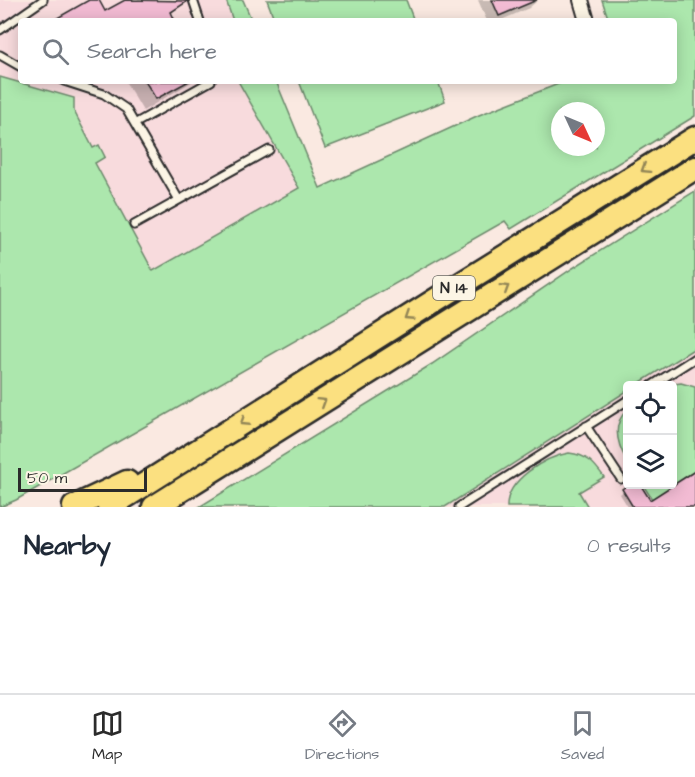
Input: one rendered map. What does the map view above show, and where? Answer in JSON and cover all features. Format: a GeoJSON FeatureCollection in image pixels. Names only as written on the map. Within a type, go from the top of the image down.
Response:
{"type":"FeatureCollection","features":[{"type":"Feature","properties":{"kind":"highway","name":"N 14"},"geometry":{"type":"LineString","coordinates":[[110,507],[695,138]]}},
{"type":"Feature","properties":{"kind":"highway","name":"N 14"},"geometry":{"type":"LineString","coordinates":[[154,507],[695,168]]}},
{"type":"Feature","properties":{"kind":"highway"},"geometry":{"type":"LineString","coordinates":[[74,507],[215,441]]}},
{"type":"Feature","properties":{"kind":"highway"},"geometry":{"type":"LineString","coordinates":[[166,507],[236,455]]}},
{"type":"Feature","properties":{"kind":"street"},"geometry":{"type":"LineString","coordinates":[[581,0],[586,18]]}},
{"type":"Feature","properties":{"kind":"lane"},"geometry":{"type":"LineString","coordinates":[[0,30],[43,0]]}},
{"type":"Feature","properties":{"kind":"lane"},"geometry":{"type":"LineString","coordinates":[[193,0],[199,18]]}},
{"type":"Feature","properties":{"kind":"lane"},"geometry":{"type":"LineString","coordinates":[[0,55],[18,65]]}},
{"type":"Feature","properties":{"kind":"lane"},"geometry":{"type":"LineString","coordinates":[[74,84],[117,101],[126,109],[179,200]]}},
{"type":"Feature","properties":{"kind":"lane"},"geometry":{"type":"LineString","coordinates":[[136,123],[207,84]]}},
{"type":"Feature","properties":{"kind":"lane"},"geometry":{"type":"LineString","coordinates":[[134,225],[269,150]]}},
{"type":"Feature","properties":{"kind":"lane"},"geometry":{"type":"LineString","coordinates":[[659,381],[694,360]]}},
{"type":"Feature","properties":{"kind":"lane"},"geometry":{"type":"LineString","coordinates":[[459,507],[623,403]]}},
{"type":"Feature","properties":{"kind":"lane"},"geometry":{"type":"LineString","coordinates":[[586,426],[621,478]]}},
{"type":"Feature","properties":{"kind":"shaded area"},"geometry":{"type":"Polygon","coordinates":[[[0,0],[243,0],[251,18],[18,18],[18,84],[277,84],[331,216],[0,396],[0,0]]]}},
{"type":"Feature","properties":{"kind":"shaded area"},"geometry":{"type":"Polygon","coordinates":[[[695,332],[695,507],[365,507],[695,332]]]}},
{"type":"Feature","properties":{"kind":"green space"},"geometry":{"type":"Polygon","coordinates":[[[226,0],[243,0],[251,18],[232,18],[226,0]]]}},
{"type":"Feature","properties":{"kind":"green space"},"geometry":{"type":"Polygon","coordinates":[[[267,0],[406,0],[413,18],[274,18],[267,0]]]}},
{"type":"Feature","properties":{"kind":"green space"},"geometry":{"type":"Polygon","coordinates":[[[602,0],[695,0],[695,116],[511,229],[505,221],[0,507],[0,77],[18,84],[74,98],[74,111],[93,148],[99,145],[105,157],[95,163],[153,271],[299,188],[240,84],[277,84],[320,188],[479,115],[558,84],[677,84],[677,18],[608,18],[602,0]]]}},
{"type":"Feature","properties":{"kind":"green space"},"geometry":{"type":"Polygon","coordinates":[[[300,84],[439,84],[445,101],[325,148],[300,84]]]}},
{"type":"Feature","properties":{"kind":"green space"},"geometry":{"type":"Polygon","coordinates":[[[695,191],[695,348],[642,381],[623,381],[623,394],[445,507],[199,507],[432,364],[573,268],[695,191]]]}},
{"type":"Feature","properties":{"kind":"green space"},"geometry":{"type":"Polygon","coordinates":[[[677,384],[695,387],[695,471],[677,483],[677,435],[677,384]]]}},
{"type":"Feature","properties":{"kind":"green space"},"geometry":{"type":"Polygon","coordinates":[[[623,415],[623,452],[617,435],[623,415]]]}},
{"type":"Feature","properties":{"kind":"green space"},"geometry":{"type":"Polygon","coordinates":[[[569,453],[589,460],[604,477],[579,492],[588,507],[507,507],[508,497],[513,488],[529,471],[549,459],[569,453]]]}},
{"type":"Feature","properties":{"kind":"green space"},"geometry":{"type":"Polygon","coordinates":[[[646,489],[667,489],[652,499],[646,489]]]}},
{"type":"Feature","properties":{"kind":"building"},"geometry":{"type":"Polygon","coordinates":[[[89,0],[99,0],[105,11],[125,0],[188,1],[171,12],[174,18],[57,18],[89,0]]]}},
{"type":"Feature","properties":{"kind":"building"},"geometry":{"type":"Polygon","coordinates":[[[492,0],[537,0],[499,16],[492,0]]]}},
{"type":"Feature","properties":{"kind":"building"},"geometry":{"type":"Polygon","coordinates":[[[147,84],[184,84],[156,99],[147,84]]]}},
{"type":"Feature","properties":{"kind":"building"},"geometry":{"type":"Polygon","coordinates":[[[695,471],[695,507],[633,507],[622,489],[643,489],[650,500],[667,489],[677,489],[677,483],[695,471]]]}}]}
